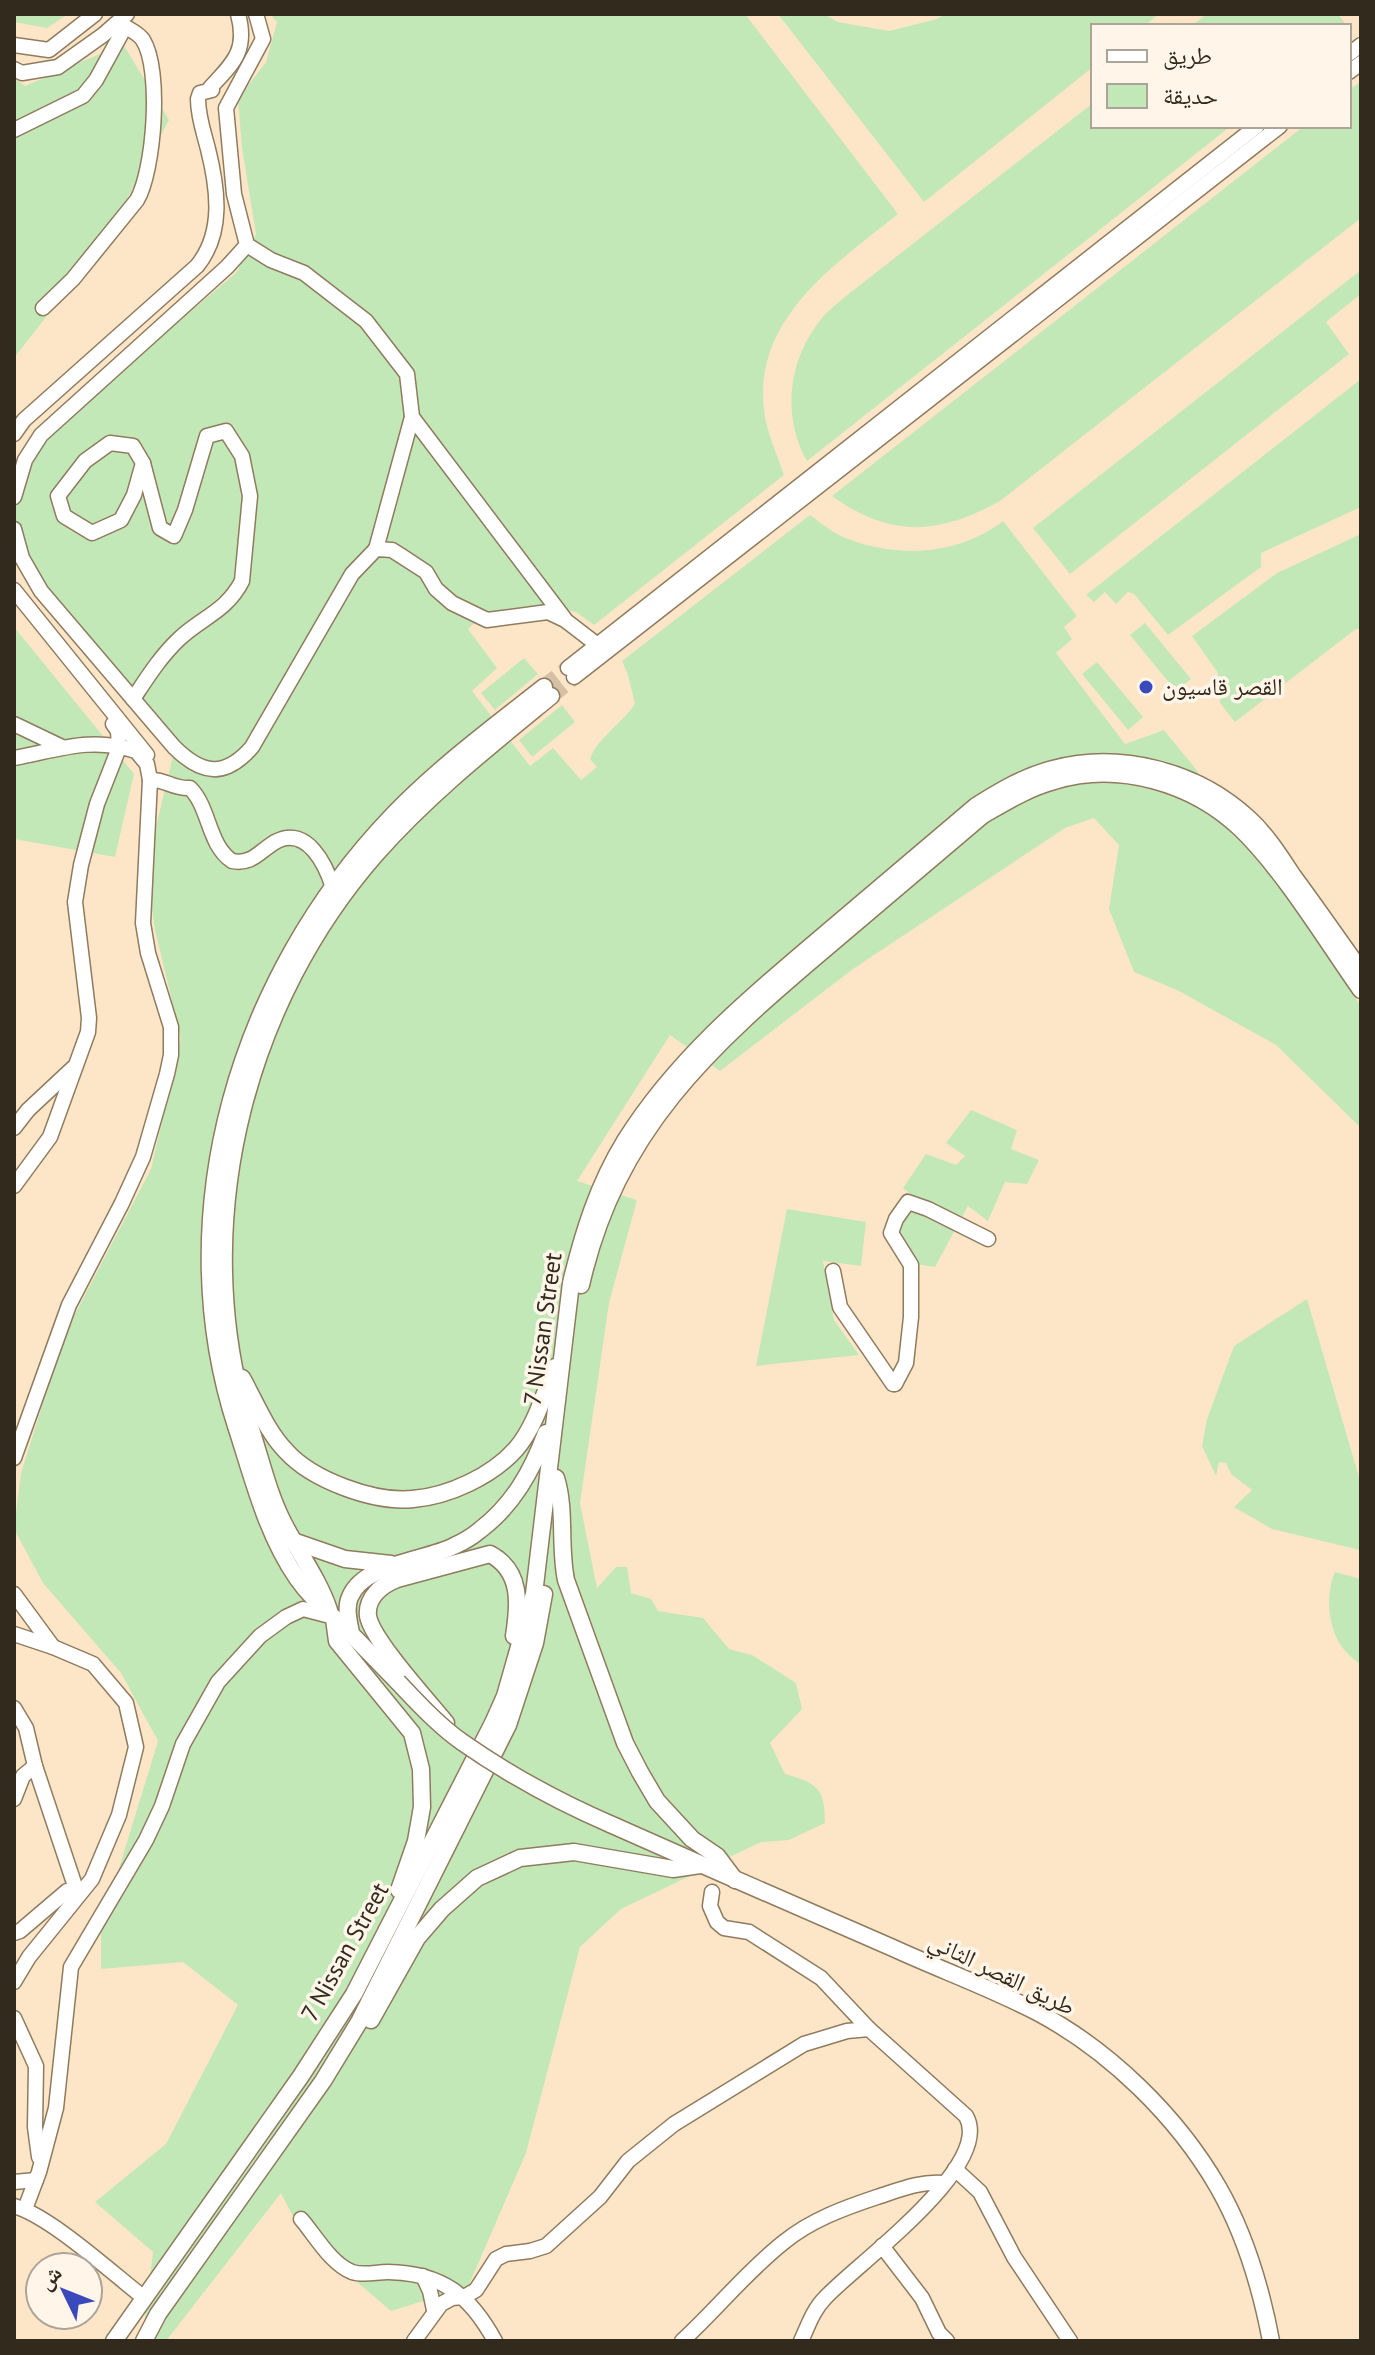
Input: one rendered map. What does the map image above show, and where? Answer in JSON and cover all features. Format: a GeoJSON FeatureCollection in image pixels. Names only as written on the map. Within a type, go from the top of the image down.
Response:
{"type":"FeatureCollection","features":[{"type":"Feature","properties":{"kind":"main road"},"geometry":{"type":"LineString","coordinates":[[393,1917],[402,1877],[416,1841],[422,1807],[421,1769],[412,1733],[337,1641],[332,1617],[317,1583],[265,1482],[241,1400],[227,1312],[225,1244],[229,1180],[244,1098],[269,1027],[293,977],[327,919],[375,855],[434,794],[547,692],[424,785],[391,817],[333,888],[282,968],[245,1049],[230,1100],[211,1215],[209,1255],[217,1344],[229,1404],[269,1527],[295,1575],[332,1617],[403,1679]]}},
{"type":"Feature","properties":{"kind":"main road","name":"7 Nissan Street"},"geometry":{"type":"LineString","coordinates":[[114,2341],[301,2076],[354,1994],[505,1696],[534,1594],[571,1283],[582,1236],[608,1172],[625,1141],[658,1094],[735,1011],[976,806],[1013,783],[1053,769],[1115,762],[1159,769],[1191,781],[1218,796],[1248,818],[1274,848],[1361,971]]}},
{"type":"Feature","properties":{"kind":"main road","name":"7 Nissan Street"},"geometry":{"type":"LineString","coordinates":[[144,2341],[158,2314],[323,2081],[359,2022],[508,1725],[535,1643],[544,1592],[582,1283],[609,1199],[635,1147],[667,1101],[743,1019],[983,815],[1018,794],[1056,780],[1083,776],[1128,776],[1156,780],[1186,791],[1211,805],[1265,855],[1361,990]]}},
{"type":"Feature","properties":{"kind":"main road"},"geometry":{"type":"LineString","coordinates":[[233,1362],[283,1449],[305,1469],[336,1484],[364,1492],[388,1498],[413,1499],[464,1485],[515,1450],[528,1433],[563,1347]]}},
{"type":"Feature","properties":{"kind":"main road"},"geometry":{"type":"LineString","coordinates":[[351,1633],[347,1613],[349,1598],[358,1585],[384,1569],[453,1547],[481,1530],[518,1491],[535,1462],[556,1405]]}},
{"type":"Feature","properties":{"kind":"main road"},"geometry":{"type":"LineString","coordinates":[[556,1478],[561,1495],[561,1554],[566,1580],[625,1743],[657,1801],[692,1839],[717,1856],[736,1881]]}},
{"type":"Feature","properties":{"kind":"main road"},"geometry":{"type":"LineString","coordinates":[[293,1541],[345,1559],[400,1564]]}},
{"type":"Feature","properties":{"kind":"main road"},"geometry":{"type":"LineString","coordinates":[[403,1679],[368,1616],[371,1599],[382,1585],[397,1579],[490,1554],[502,1560],[511,1571],[517,1597],[514,1636],[505,1664],[505,1696]]}},
{"type":"Feature","properties":{"kind":"main road","name":"طريق القصر الثاني"},"geometry":{"type":"LineString","coordinates":[[403,1679],[430,1715],[461,1741],[567,1805],[1038,2013],[1112,2064],[1143,2092],[1178,2132],[1218,2187],[1240,2232],[1255,2274],[1271,2341]]}},
{"type":"Feature","properties":{"kind":"main road"},"geometry":{"type":"LineString","coordinates":[[323,2081],[374,2016],[417,1938],[442,1909],[477,1878],[520,1858],[574,1852],[673,1869],[701,1865]]}},
{"type":"Feature","properties":{"kind":"street"},"geometry":{"type":"LineString","coordinates":[[14,45],[49,50],[95,14]]}},
{"type":"Feature","properties":{"kind":"street"},"geometry":{"type":"LineString","coordinates":[[14,434],[24,420],[197,266],[212,244],[216,224],[214,179],[198,99],[200,93],[212,90],[210,88],[237,57],[242,37],[238,14]]}},
{"type":"Feature","properties":{"kind":"street"},"geometry":{"type":"LineString","coordinates":[[14,529],[22,558],[35,583],[133,699],[192,764],[217,769],[234,764],[252,747],[352,574],[376,549],[412,417],[407,374],[366,321],[304,273],[271,260],[247,245],[234,194],[226,108],[263,39],[256,14]]}},
{"type":"Feature","properties":{"kind":"street"},"geometry":{"type":"LineString","coordinates":[[14,69],[22,73],[58,67],[123,21]]}},
{"type":"Feature","properties":{"kind":"street"},"geometry":{"type":"LineString","coordinates":[[14,130],[83,96],[96,80],[123,21]]}},
{"type":"Feature","properties":{"kind":"street"},"geometry":{"type":"LineString","coordinates":[[43,308],[73,279],[145,186],[154,84],[143,41],[123,21]]}},
{"type":"Feature","properties":{"kind":"street"},"geometry":{"type":"LineString","coordinates":[[571,673],[1254,128]]}},
{"type":"Feature","properties":{"kind":"street"},"geometry":{"type":"LineString","coordinates":[[602,648],[1277,128]]}},
{"type":"Feature","properties":{"kind":"street"},"geometry":{"type":"LineString","coordinates":[[14,497],[25,460],[41,435],[227,267],[247,245]]}},
{"type":"Feature","properties":{"kind":"street"},"geometry":{"type":"LineString","coordinates":[[412,417],[565,620]]}},
{"type":"Feature","properties":{"kind":"street"},"geometry":{"type":"LineString","coordinates":[[133,699],[169,648],[228,603],[236,592],[242,581],[250,496],[242,456],[226,431],[207,436],[174,536],[160,528],[143,463],[133,446],[110,443],[85,461],[58,496],[64,516],[92,533],[121,520],[134,495],[143,463]]}},
{"type":"Feature","properties":{"kind":"street"},"geometry":{"type":"LineString","coordinates":[[376,549],[392,550],[403,557],[426,572],[436,589],[452,603],[487,620],[548,612],[565,620],[602,648]]}},
{"type":"Feature","properties":{"kind":"street"},"geometry":{"type":"LineString","coordinates":[[14,590],[178,789]]}},
{"type":"Feature","properties":{"kind":"street"},"geometry":{"type":"LineString","coordinates":[[14,724],[62,747]]}},
{"type":"Feature","properties":{"kind":"street"},"geometry":{"type":"LineString","coordinates":[[14,1186],[50,1137],[83,1048],[89,1018],[75,917],[77,885],[97,804],[119,748],[118,731],[113,724]]}},
{"type":"Feature","properties":{"kind":"street"},"geometry":{"type":"LineString","coordinates":[[14,758],[77,744],[136,751],[147,764],[150,780],[143,923],[148,953],[171,1027],[171,1055],[149,1140],[139,1167],[69,1305],[14,1458]]}},
{"type":"Feature","properties":{"kind":"street"},"geometry":{"type":"LineString","coordinates":[[150,780],[160,780],[178,789],[190,788],[207,813],[217,843],[232,861],[245,862],[280,840],[295,838],[320,858],[333,888]]}},
{"type":"Feature","properties":{"kind":"street"},"geometry":{"type":"LineString","coordinates":[[14,1128],[28,1110],[75,1066]]}},
{"type":"Feature","properties":{"kind":"street"},"geometry":{"type":"LineString","coordinates":[[833,1271],[840,1307],[894,1384],[906,1363],[911,1317],[911,1265],[891,1233],[896,1219],[908,1202],[988,1239]]}},
{"type":"Feature","properties":{"kind":"street"},"geometry":{"type":"LineString","coordinates":[[14,1594],[53,1647]]}},
{"type":"Feature","properties":{"kind":"street"},"geometry":{"type":"LineString","coordinates":[[143,2297],[52,2226],[20,2208],[38,2174],[56,2108],[71,1967],[146,1840],[162,1806],[183,1744],[218,1682],[260,1636],[286,1617],[303,1609],[332,1617]]}},
{"type":"Feature","properties":{"kind":"street"},"geometry":{"type":"LineString","coordinates":[[14,1634],[93,1664],[126,1703],[136,1747],[119,1815],[92,1879],[80,1889],[14,1982]]}},
{"type":"Feature","properties":{"kind":"street"},"geometry":{"type":"LineString","coordinates":[[14,1708],[26,1728],[35,1766],[80,1889]]}},
{"type":"Feature","properties":{"kind":"street"},"geometry":{"type":"LineString","coordinates":[[14,1799],[23,1776],[35,1766]]}},
{"type":"Feature","properties":{"kind":"street"},"geometry":{"type":"LineString","coordinates":[[14,1933],[67,1891],[80,1889]]}},
{"type":"Feature","properties":{"kind":"street"},"geometry":{"type":"LineString","coordinates":[[712,1892],[710,1906],[717,1922],[724,1928],[749,1932],[800,1963],[837,1993],[869,2029],[970,2122],[970,2141],[955,2169],[920,2213],[823,2299],[801,2341]]}},
{"type":"Feature","properties":{"kind":"street"},"geometry":{"type":"LineString","coordinates":[[14,2018],[36,2066],[38,2174]]}},
{"type":"Feature","properties":{"kind":"street"},"geometry":{"type":"LineString","coordinates":[[414,2341],[434,2310],[446,2301],[464,2297],[476,2290],[499,2257],[546,2246],[600,2197],[628,2161],[674,2124],[804,2044],[847,2031],[869,2029]]}},
{"type":"Feature","properties":{"kind":"street"},"geometry":{"type":"LineString","coordinates":[[955,2169],[980,2192],[1014,2257],[1070,2341]]}},
{"type":"Feature","properties":{"kind":"street"},"geometry":{"type":"LineString","coordinates":[[14,2182],[38,2174]]}},
{"type":"Feature","properties":{"kind":"street"},"geometry":{"type":"LineString","coordinates":[[682,2341],[797,2233],[854,2205],[919,2184],[943,2183]]}},
{"type":"Feature","properties":{"kind":"street"},"geometry":{"type":"LineString","coordinates":[[301,2219],[336,2261],[353,2272],[423,2276],[442,2283],[464,2297],[495,2341]]}},
{"type":"Feature","properties":{"kind":"street"},"geometry":{"type":"LineString","coordinates":[[882,2246],[929,2308],[939,2333],[947,2341]]}},
{"type":"Feature","properties":{"kind":"street"},"geometry":{"type":"LineString","coordinates":[[423,2276],[434,2310]]}},
{"type":"Feature","properties":{"kind":"green space"},"geometry":{"type":"Polygon","coordinates":[[[14,14],[68,14],[47,28],[14,22],[14,14]]]}},
{"type":"Feature","properties":{"kind":"green space"},"geometry":{"type":"Polygon","coordinates":[[[270,14],[745,14],[898,214],[822,277],[800,301],[782,327],[769,355],[763,387],[766,422],[784,475],[594,625],[576,612],[554,607],[486,612],[468,629],[497,668],[472,691],[530,766],[553,748],[581,780],[597,767],[590,759],[593,752],[635,704],[622,661],[810,515],[841,536],[904,551],[946,547],[966,541],[1003,521],[1077,616],[1064,627],[1072,639],[1056,653],[1125,744],[1164,730],[1195,768],[1304,920],[1361,1006],[1361,1128],[1276,1045],[1177,990],[1134,972],[1109,909],[1119,845],[1094,818],[1065,828],[853,969],[720,1071],[670,1035],[577,1181],[637,1200],[609,1303],[580,1503],[597,1588],[616,1567],[627,1567],[631,1593],[651,1599],[658,1611],[703,1618],[729,1649],[752,1655],[796,1683],[802,1709],[770,1743],[785,1774],[812,1784],[821,1794],[825,1823],[789,1840],[761,1842],[621,1909],[580,1947],[526,2153],[468,2287],[391,2311],[303,2236],[281,2193],[166,2341],[142,2341],[153,2252],[95,2202],[166,2144],[238,2005],[183,1962],[101,1969],[101,1927],[158,1741],[121,1673],[43,1583],[14,1529],[21,1473],[65,1333],[151,1169],[181,1038],[155,930],[146,868],[175,748],[34,583],[14,527],[14,495],[22,471],[68,416],[237,272],[256,234],[242,148],[238,99],[266,62],[277,22],[270,14]]]}},
{"type":"Feature","properties":{"kind":"green space"},"geometry":{"type":"Polygon","coordinates":[[[778,14],[824,14],[838,22],[889,31],[937,19],[945,14],[1159,14],[1146,24],[1091,24],[1091,69],[924,202],[778,14]]]}},
{"type":"Feature","properties":{"kind":"green space"},"geometry":{"type":"Polygon","coordinates":[[[1207,14],[1338,14],[1346,24],[1194,24],[1207,14]]]}},
{"type":"Feature","properties":{"kind":"green space"},"geometry":{"type":"Polygon","coordinates":[[[123,44],[169,120],[103,244],[14,358],[14,78],[25,86],[123,44]]]}},
{"type":"Feature","properties":{"kind":"green space"},"geometry":{"type":"Polygon","coordinates":[[[1361,81],[1361,218],[1000,501],[956,520],[915,527],[874,519],[832,496],[1301,128],[1351,128],[1351,88],[1361,81]]]}},
{"type":"Feature","properties":{"kind":"green space"},"geometry":{"type":"Polygon","coordinates":[[[1091,105],[1091,128],[1228,128],[807,461],[794,427],[792,390],[795,372],[809,337],[822,318],[1091,105]]]}},
{"type":"Feature","properties":{"kind":"green space"},"geometry":{"type":"Polygon","coordinates":[[[1361,270],[1361,294],[1326,322],[1349,354],[1070,574],[1033,528],[1361,270]]]}},
{"type":"Feature","properties":{"kind":"green space"},"geometry":{"type":"Polygon","coordinates":[[[1361,379],[1361,507],[1261,553],[1261,567],[1168,635],[1134,594],[1128,592],[1116,604],[1105,592],[1094,602],[1086,595],[1361,379]]]}},
{"type":"Feature","properties":{"kind":"green space"},"geometry":{"type":"Polygon","coordinates":[[[1361,534],[1361,629],[1356,629],[1235,722],[1220,703],[1218,673],[1192,636],[1277,573],[1361,534]]]}},
{"type":"Feature","properties":{"kind":"green space"},"geometry":{"type":"Polygon","coordinates":[[[1145,623],[1191,679],[1176,691],[1130,635],[1145,623]]]}},
{"type":"Feature","properties":{"kind":"green space"},"geometry":{"type":"Polygon","coordinates":[[[14,627],[134,774],[115,857],[14,839],[14,627]]]}},
{"type":"Feature","properties":{"kind":"green space"},"geometry":{"type":"Polygon","coordinates":[[[524,658],[538,674],[495,710],[481,693],[524,658]]]}},
{"type":"Feature","properties":{"kind":"green space"},"geometry":{"type":"Polygon","coordinates":[[[1097,662],[1143,717],[1128,730],[1082,674],[1097,662]]]}},
{"type":"Feature","properties":{"kind":"green space"},"geometry":{"type":"Polygon","coordinates":[[[562,705],[575,722],[532,757],[519,740],[562,705]]]}},
{"type":"Feature","properties":{"kind":"green space"},"geometry":{"type":"Polygon","coordinates":[[[971,1110],[1017,1130],[1011,1149],[1039,1160],[1027,1184],[1005,1182],[988,1221],[968,1206],[935,1267],[915,1264],[896,1231],[914,1197],[903,1188],[926,1154],[956,1165],[965,1156],[946,1143],[971,1110]]]}},
{"type":"Feature","properties":{"kind":"green space"},"geometry":{"type":"Polygon","coordinates":[[[787,1209],[866,1222],[861,1266],[823,1261],[834,1320],[859,1355],[756,1366],[787,1209]]]}},
{"type":"Feature","properties":{"kind":"green space"},"geometry":{"type":"Polygon","coordinates":[[[1307,1299],[1361,1484],[1360,1550],[1272,1529],[1234,1507],[1252,1490],[1231,1474],[1226,1463],[1219,1462],[1216,1476],[1202,1446],[1207,1419],[1234,1346],[1307,1299]]]}},
{"type":"Feature","properties":{"kind":"green space"},"geometry":{"type":"Polygon","coordinates":[[[1335,1572],[1361,1579],[1361,1665],[1344,1650],[1331,1620],[1329,1600],[1335,1572]]]}},
{"type":"Feature","properties":{"kind":"tunnel"},"geometry":{"type":"LineString","coordinates":[[544,687],[568,668]]}},
{"type":"Feature","properties":{"kind":"tunnel"},"geometry":{"type":"LineString","coordinates":[[551,696],[574,677]]}},
{"type":"Feature","properties":{"kind":"place","name":"القصر قاسيون"},"geometry":{"type":"Point","coordinates":[1146,687]}}]}
